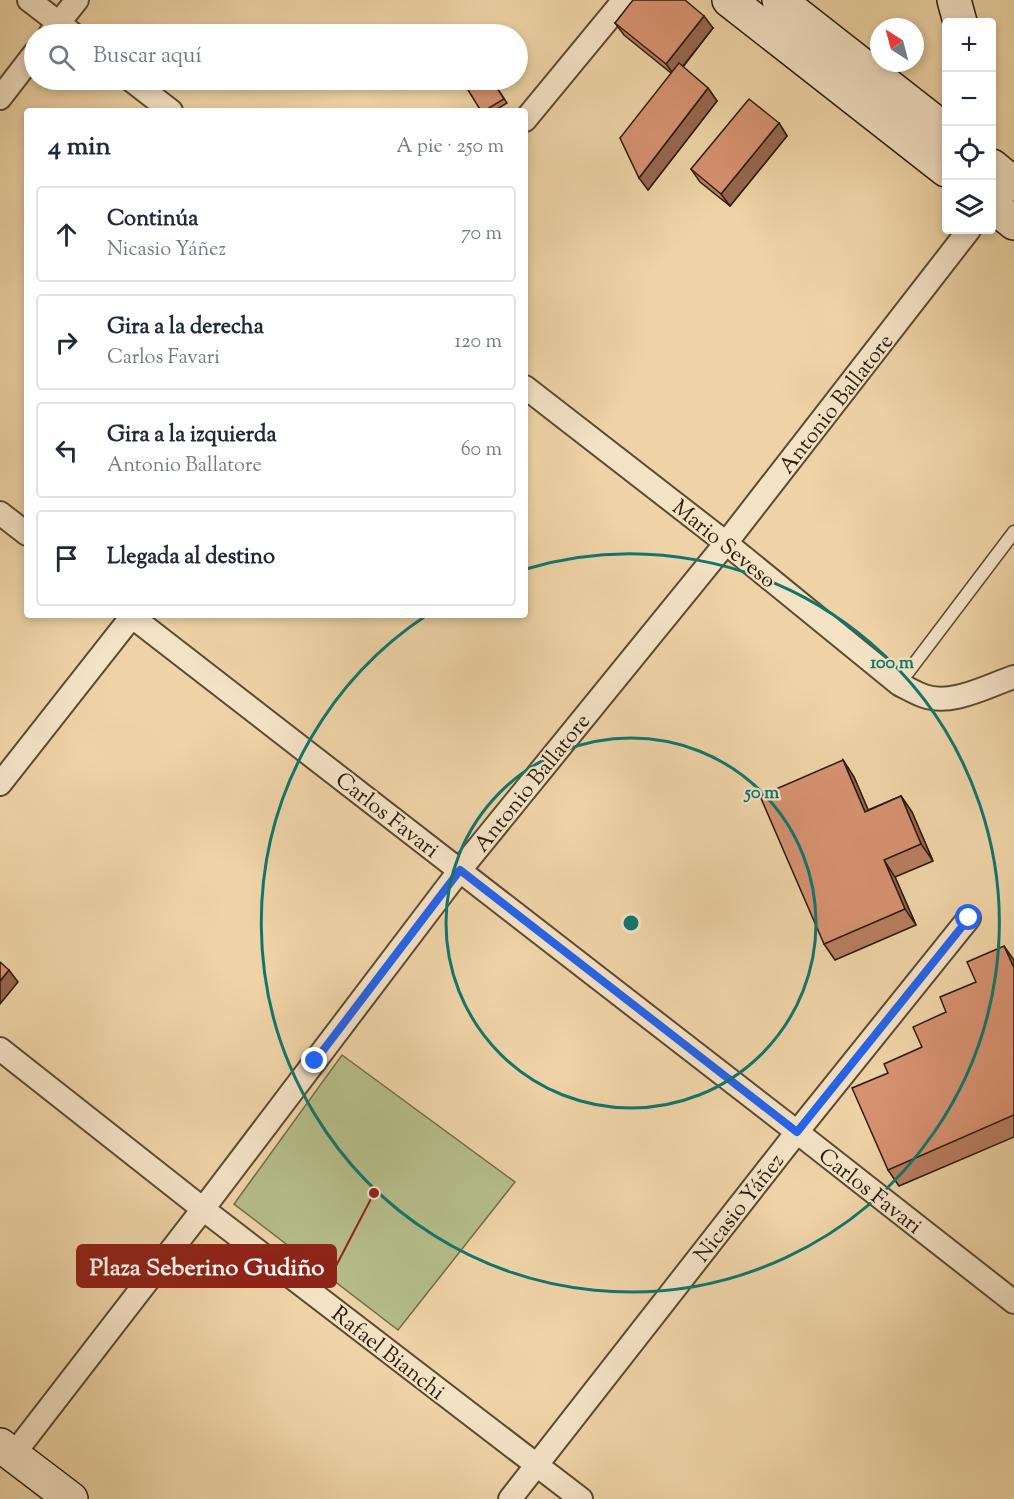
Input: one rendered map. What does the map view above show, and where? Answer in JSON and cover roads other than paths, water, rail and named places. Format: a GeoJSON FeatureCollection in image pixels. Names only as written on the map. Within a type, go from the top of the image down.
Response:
{"type":"FeatureCollection","features":[{"type":"Feature","properties":{"kind":"main road"},"geometry":{"type":"LineString","coordinates":[[729,0],[942,167]]}},
{"type":"Feature","properties":{"kind":"main road"},"geometry":{"type":"LineString","coordinates":[[779,0],[942,128]]}},
{"type":"Feature","properties":{"kind":"main road"},"geometry":{"type":"LineString","coordinates":[[954,0],[959,18]]}},
{"type":"Feature","properties":{"kind":"main road"},"geometry":{"type":"LineString","coordinates":[[996,208],[1014,223]]}},
{"type":"Feature","properties":{"kind":"main road"},"geometry":{"type":"LineString","coordinates":[[7,1450],[71,1499]]}},
{"type":"Feature","properties":{"kind":"street"},"geometry":{"type":"LineString","coordinates":[[29,0],[54,24]]}},
{"type":"Feature","properties":{"kind":"street"},"geometry":{"type":"LineString","coordinates":[[65,24],[77,0]]}},
{"type":"Feature","properties":{"kind":"street"},"geometry":{"type":"LineString","coordinates":[[528,116],[624,0]]}},
{"type":"Feature","properties":{"kind":"street"},"geometry":{"type":"LineString","coordinates":[[0,98],[24,67]]}},
{"type":"Feature","properties":{"kind":"street"},"geometry":{"type":"LineString","coordinates":[[144,90],[167,108]]}},
{"type":"Feature","properties":{"kind":"street","name":"Antonio Ballatore"},"geometry":{"type":"LineString","coordinates":[[7,1450],[204,1209],[460,870],[726,543],[966,234]]}},
{"type":"Feature","properties":{"kind":"street","name":"Mario Seveso"},"geometry":{"type":"LineString","coordinates":[[528,389],[726,543],[898,684],[926,696],[946,699],[959,697],[1014,677]]}},
{"type":"Feature","properties":{"kind":"street"},"geometry":{"type":"LineString","coordinates":[[0,513],[24,532]]}},
{"type":"Feature","properties":{"kind":"street"},"geometry":{"type":"LineString","coordinates":[[0,784],[130,618]]}},
{"type":"Feature","properties":{"kind":"street","name":"Carlos Favari"},"geometry":{"type":"LineString","coordinates":[[136,618],[1014,1302]]}},
{"type":"Feature","properties":{"kind":"street","name":"Nicasio Yáñez"},"geometry":{"type":"LineString","coordinates":[[510,1499],[797,1132],[969,918]]}},
{"type":"Feature","properties":{"kind":"street","name":"Rafael Bianchi"},"geometry":{"type":"LineString","coordinates":[[0,1049],[580,1499]]}},
{"type":"Feature","properties":{"kind":"lane"},"geometry":{"type":"LineString","coordinates":[[898,684],[1014,532]]}},
{"type":"Feature","properties":{"kind":"place","name":"Plaza Seberino Gudiño"},"geometry":{"type":"Point","coordinates":[374,1193]}}]}
